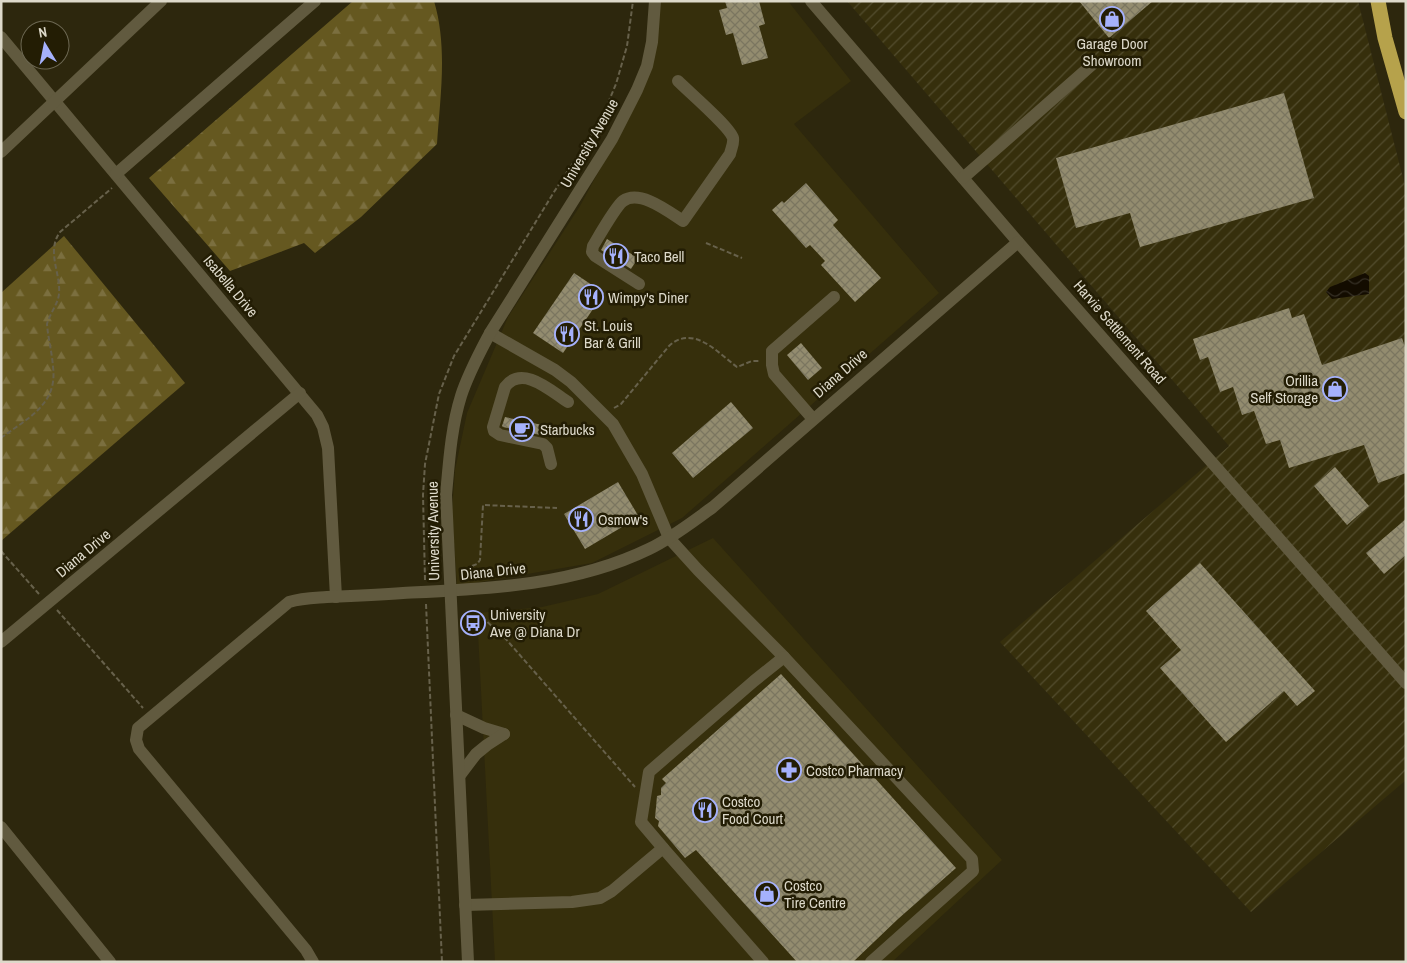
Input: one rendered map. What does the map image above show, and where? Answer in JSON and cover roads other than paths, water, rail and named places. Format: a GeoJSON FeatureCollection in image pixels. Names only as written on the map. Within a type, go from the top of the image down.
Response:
{"type":"FeatureCollection","features":[{"type":"Feature","properties":{"kind":"highway"},"geometry":{"type":"LineString","coordinates":[[1378,1],[1385,38],[1406,112]]}},
{"type":"Feature","properties":{"kind":"street"},"geometry":{"type":"LineString","coordinates":[[1,152],[160,1]]}},
{"type":"Feature","properties":{"kind":"street"},"geometry":{"type":"LineString","coordinates":[[119,177],[315,1]]}},
{"type":"Feature","properties":{"kind":"street","name":"University Avenue"},"geometry":{"type":"LineString","coordinates":[[468,962],[446,495],[453,430],[461,396],[474,364],[490,333],[612,139],[637,90],[647,66],[652,42],[655,1]]}},
{"type":"Feature","properties":{"kind":"street","name":"Harvie Settlement Road"},"geometry":{"type":"LineString","coordinates":[[811,1],[1018,242],[1406,683]]}},
{"type":"Feature","properties":{"kind":"street","name":"Isabella Drive"},"geometry":{"type":"LineString","coordinates":[[1,37],[317,415],[323,427],[328,448],[336,597]]}},
{"type":"Feature","properties":{"kind":"street"},"geometry":{"type":"LineString","coordinates":[[963,178],[1095,62]]}},
{"type":"Feature","properties":{"kind":"street"},"geometry":{"type":"LineString","coordinates":[[639,284],[595,256],[592,252],[593,246],[622,201],[633,197],[641,198],[683,220],[730,154],[733,140],[725,126],[678,82]]}},
{"type":"Feature","properties":{"kind":"street","name":"Diana Drive"},"geometry":{"type":"LineString","coordinates":[[313,962],[306,950],[139,749],[136,740],[138,728],[289,602],[298,599],[450,591],[544,582],[582,573],[627,558],[669,538],[713,507],[1018,242]]}},
{"type":"Feature","properties":{"kind":"street"},"geometry":{"type":"LineString","coordinates":[[813,419],[774,374],[772,351],[834,297]]}},
{"type":"Feature","properties":{"kind":"street"},"geometry":{"type":"LineString","coordinates":[[490,333],[555,370],[571,382],[604,415],[620,434],[642,474],[669,538],[784,657],[972,859],[973,871],[871,962]]}},
{"type":"Feature","properties":{"kind":"street"},"geometry":{"type":"LineString","coordinates":[[551,464],[547,448],[543,444],[500,435],[494,431],[493,427],[505,387],[508,382],[514,380],[526,378],[536,381],[568,402]]}},
{"type":"Feature","properties":{"kind":"street","name":"Diana Drive"},"geometry":{"type":"LineString","coordinates":[[1,642],[300,393]]}},
{"type":"Feature","properties":{"kind":"street"},"geometry":{"type":"LineString","coordinates":[[763,962],[641,822],[649,772],[784,657]]}},
{"type":"Feature","properties":{"kind":"street"},"geometry":{"type":"LineString","coordinates":[[456,715],[484,728],[504,734],[486,745],[476,754],[460,775]]}},
{"type":"Feature","properties":{"kind":"street"},"geometry":{"type":"LineString","coordinates":[[1,827],[110,962]]}},
{"type":"Feature","properties":{"kind":"street"},"geometry":{"type":"LineString","coordinates":[[465,905],[572,902],[600,898],[612,891],[663,848]]}},
{"type":"Feature","properties":{"kind":"water"},"geometry":{"type":"Polygon","coordinates":[[[1365,273],[1369,276],[1369,294],[1332,299],[1326,292],[1330,287],[1365,273]]]}},
{"type":"Feature","properties":{"kind":"place","name":"Garage Door Showroom"},"geometry":{"type":"Point","coordinates":[1112,19]}},
{"type":"Feature","properties":{"kind":"place","name":"Taco Bell"},"geometry":{"type":"Point","coordinates":[616,256]}},
{"type":"Feature","properties":{"kind":"place","name":"Wimpy's Diner"},"geometry":{"type":"Point","coordinates":[591,297]}},
{"type":"Feature","properties":{"kind":"place","name":"St. Louis Bar & Grill"},"geometry":{"type":"Point","coordinates":[567,334]}},
{"type":"Feature","properties":{"kind":"place","name":"Orillia Self Storage"},"geometry":{"type":"Point","coordinates":[1335,389]}},
{"type":"Feature","properties":{"kind":"place","name":"Starbucks"},"geometry":{"type":"Point","coordinates":[522,429]}},
{"type":"Feature","properties":{"kind":"place","name":"Osmow's"},"geometry":{"type":"Point","coordinates":[581,519]}},
{"type":"Feature","properties":{"kind":"place","name":"University Ave @ Diana Dr"},"geometry":{"type":"Point","coordinates":[473,623]}},
{"type":"Feature","properties":{"kind":"place","name":"Costco Pharmacy"},"geometry":{"type":"Point","coordinates":[789,770]}},
{"type":"Feature","properties":{"kind":"place","name":"Costco Food Court"},"geometry":{"type":"Point","coordinates":[705,810]}},
{"type":"Feature","properties":{"kind":"place","name":"Costco Tire Centre"},"geometry":{"type":"Point","coordinates":[767,894]}}]}
